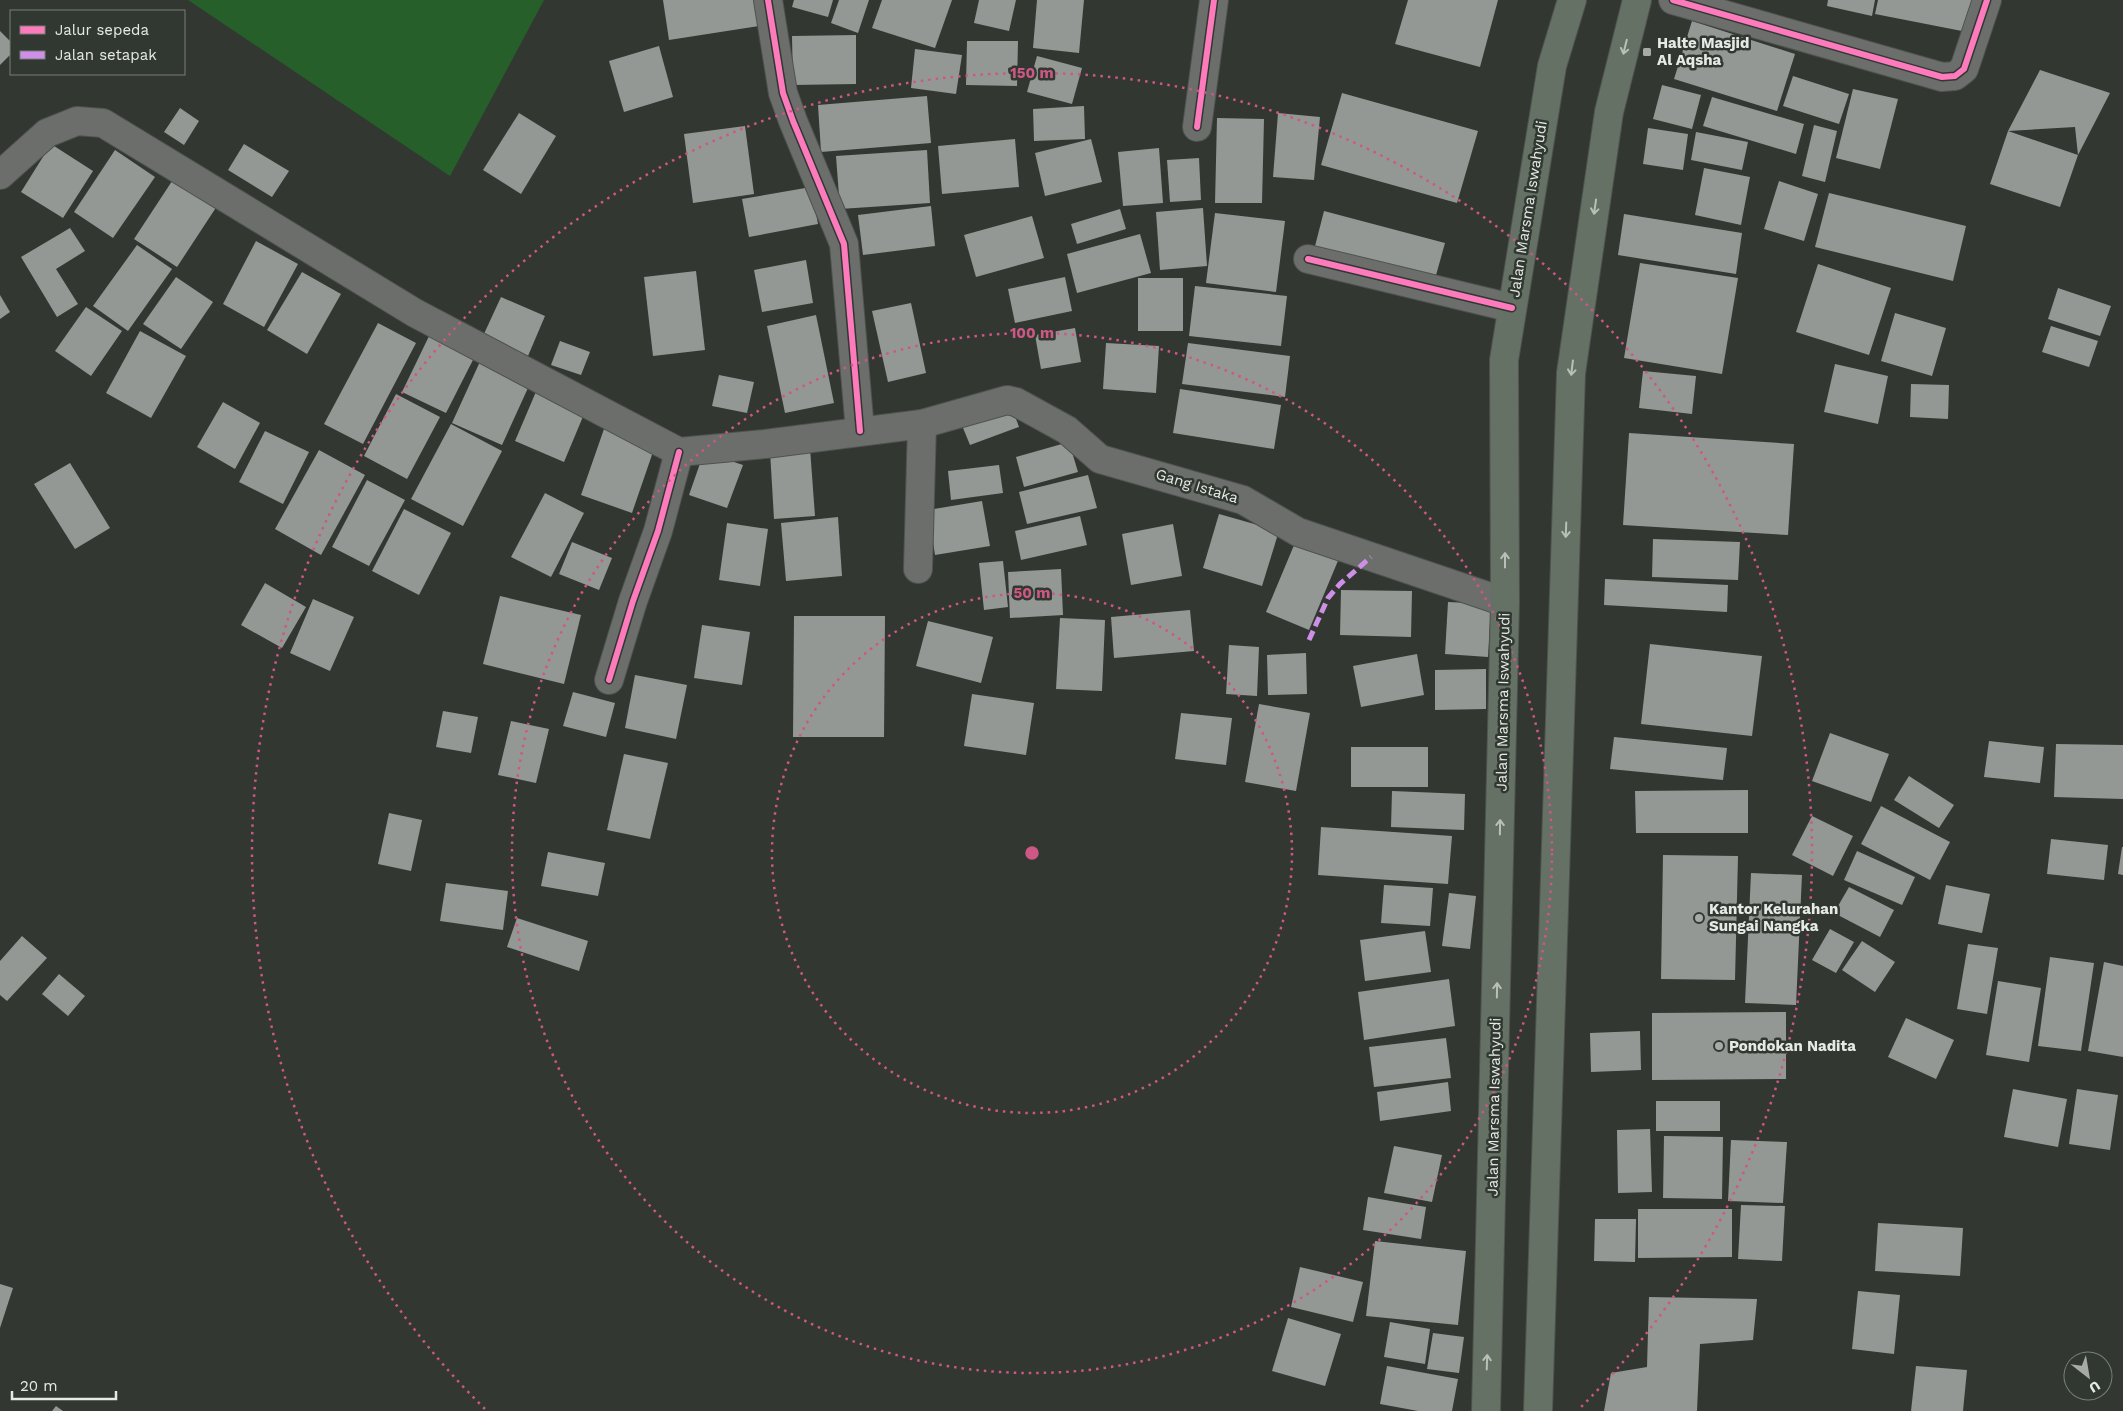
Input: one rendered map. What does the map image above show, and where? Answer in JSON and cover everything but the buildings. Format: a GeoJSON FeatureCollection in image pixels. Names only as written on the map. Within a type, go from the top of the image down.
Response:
{"type":"FeatureCollection","features":[{"type":"Feature","properties":{"kind":"highway","name":"Jalan Marsma Iswahyudi"},"geometry":{"type":"LineString","coordinates":[[1486,1411],[1505,602],[1504,360],[1552,66],[1572,0]]}},
{"type":"Feature","properties":{"kind":"highway"},"geometry":{"type":"LineString","coordinates":[[1538,1411],[1571,373],[1609,112],[1637,0]]}},
{"type":"Feature","properties":{"kind":"street"},"geometry":{"type":"LineString","coordinates":[[768,0],[783,93],[844,244],[860,431]]}},
{"type":"Feature","properties":{"kind":"street"},"geometry":{"type":"LineString","coordinates":[[1197,128],[1214,0]]}},
{"type":"Feature","properties":{"kind":"street"},"geometry":{"type":"LineString","coordinates":[[1673,0],[1942,77],[1954,76],[1964,68],[1987,0]]}},
{"type":"Feature","properties":{"kind":"street"},"geometry":{"type":"LineString","coordinates":[[0,175],[47,133],[77,121],[103,123],[415,313],[679,452],[658,531],[633,601],[609,680]]}},
{"type":"Feature","properties":{"kind":"street"},"geometry":{"type":"LineString","coordinates":[[1308,259],[1512,308]]}},
{"type":"Feature","properties":{"kind":"street","name":"Gang Istaka"},"geometry":{"type":"LineString","coordinates":[[679,452],[765,444],[922,424],[1007,400],[1016,402],[1067,430],[1100,459],[1243,500],[1298,532],[1505,602]]}},
{"type":"Feature","properties":{"kind":"street"},"geometry":{"type":"LineString","coordinates":[[918,569],[922,424]]}},
{"type":"Feature","properties":{"kind":"green space"},"geometry":{"type":"Polygon","coordinates":[[[188,0],[544,0],[450,176],[188,0]]]}},
{"type":"Feature","properties":{"kind":"marked path"},"geometry":{"type":"LineString","coordinates":[[1309,640],[1328,598],[1340,584],[1371,557]]}},
{"type":"Feature","properties":{"kind":"cycle path"},"geometry":{"type":"LineString","coordinates":[[768,0],[783,93],[844,244],[860,431]]}},
{"type":"Feature","properties":{"kind":"cycle path"},"geometry":{"type":"LineString","coordinates":[[1197,127],[1214,0]]}},
{"type":"Feature","properties":{"kind":"cycle path"},"geometry":{"type":"LineString","coordinates":[[1673,0],[1942,77],[1955,76],[1964,69],[1987,0]]}},
{"type":"Feature","properties":{"kind":"cycle path"},"geometry":{"type":"LineString","coordinates":[[1308,259],[1512,308]]}},
{"type":"Feature","properties":{"kind":"cycle path"},"geometry":{"type":"LineString","coordinates":[[609,680],[633,601],[658,531],[679,452]]}},
{"type":"Feature","properties":{"kind":"place","name":"Halte Masjid Al Aqsha"},"geometry":{"type":"Point","coordinates":[1647,52]}},
{"type":"Feature","properties":{"kind":"place","name":"Kantor Kelurahan Sungai Nangka"},"geometry":{"type":"Point","coordinates":[1699,918]}},
{"type":"Feature","properties":{"kind":"place","name":"Pondokan Nadita"},"geometry":{"type":"Point","coordinates":[1719,1046]}}]}
